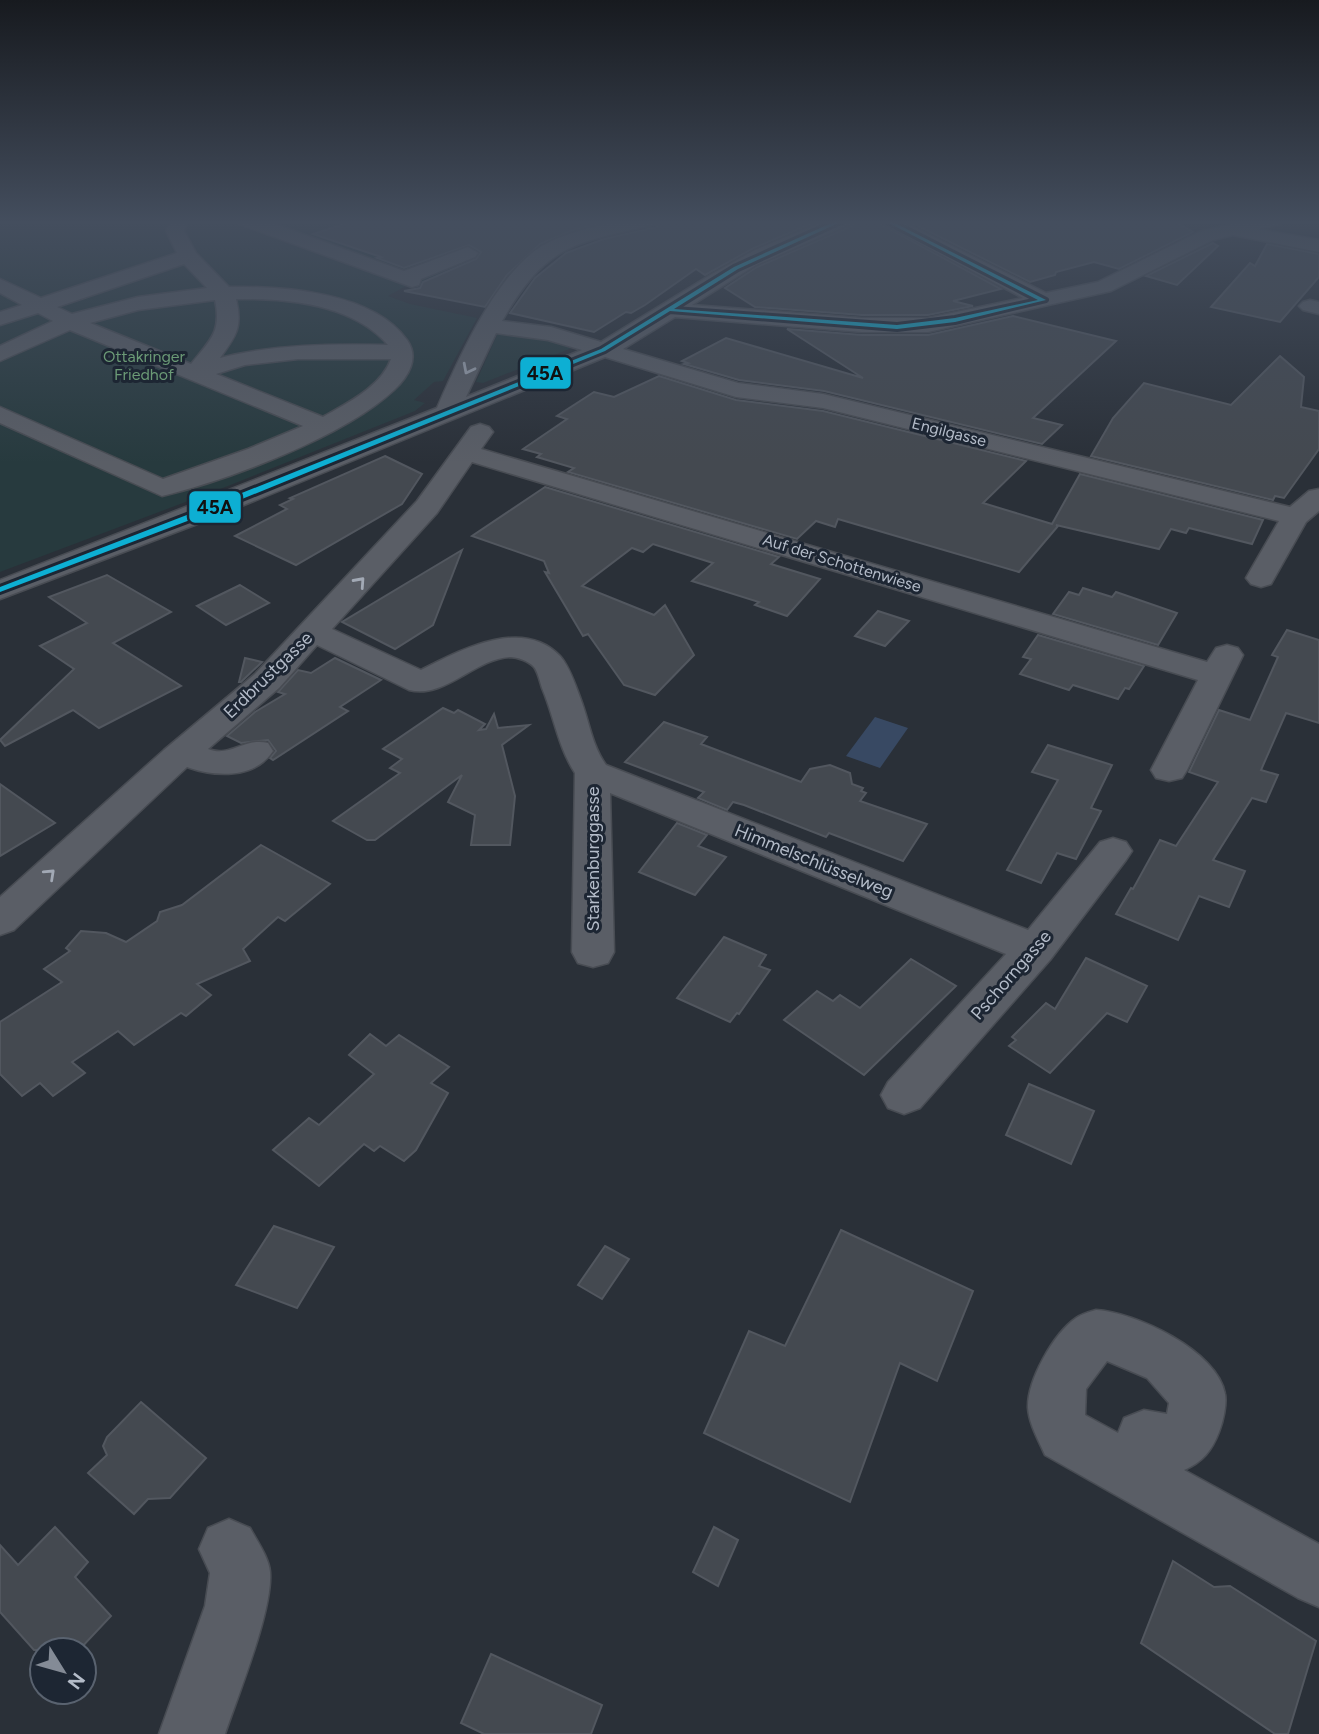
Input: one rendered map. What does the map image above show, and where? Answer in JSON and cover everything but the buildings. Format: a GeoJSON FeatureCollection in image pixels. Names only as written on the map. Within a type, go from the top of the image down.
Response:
{"type":"FeatureCollection","features":[{"type":"Feature","properties":{"kind":"street"},"geometry":{"type":"LineString","coordinates":[[31,301],[70,322],[323,426]]}},
{"type":"Feature","properties":{"kind":"street"},"geometry":{"type":"LineString","coordinates":[[0,319],[47,301]]}},
{"type":"Feature","properties":{"kind":"street"},"geometry":{"type":"LineString","coordinates":[[0,354],[70,322],[155,301]]}},
{"type":"Feature","properties":{"kind":"street"},"geometry":{"type":"LineString","coordinates":[[196,373],[223,338],[230,319],[226,301]]}},
{"type":"Feature","properties":{"kind":"street"},"geometry":{"type":"LineString","coordinates":[[0,414],[162,488],[244,459],[323,426],[373,397],[391,379],[402,360],[402,352],[394,338],[379,323],[340,306],[312,301]]}},
{"type":"Feature","properties":{"kind":"street"},"geometry":{"type":"LineString","coordinates":[[448,412],[490,326],[507,301]]}},
{"type":"Feature","properties":{"kind":"street"},"geometry":{"type":"LineString","coordinates":[[0,590],[184,519],[603,349],[626,339],[686,301]]}},
{"type":"Feature","properties":{"kind":"street"},"geometry":{"type":"LineString","coordinates":[[671,310],[897,327],[955,320],[1039,301]]}},
{"type":"Feature","properties":{"kind":"street","name":"Engilgasse"},"geometry":{"type":"LineString","coordinates":[[490,326],[543,332],[736,390],[823,401],[1295,517]]}},
{"type":"Feature","properties":{"kind":"street"},"geometry":{"type":"LineString","coordinates":[[196,373],[233,362],[285,354],[402,352]]}},
{"type":"Feature","properties":{"kind":"street","name":"Erdbrustgasse"},"geometry":{"type":"LineString","coordinates":[[0,920],[183,752],[267,681],[314,632],[427,507],[466,453],[493,413],[483,398]]}},
{"type":"Feature","properties":{"kind":"street","name":"Auf der Schottenwiese"},"geometry":{"type":"LineString","coordinates":[[466,453],[506,462],[1222,665],[1169,770]]}},
{"type":"Feature","properties":{"kind":"street"},"geometry":{"type":"LineString","coordinates":[[1261,578],[1295,517],[1319,497]]}},
{"type":"Feature","properties":{"kind":"street"},"geometry":{"type":"LineString","coordinates":[[314,632],[421,683]]}},
{"type":"Feature","properties":{"kind":"street","name":"Starkenburggasse"},"geometry":{"type":"LineString","coordinates":[[393,704],[421,683],[476,655],[495,649],[514,647],[541,656],[548,662],[583,757],[593,773],[590,823],[593,952]]}},
{"type":"Feature","properties":{"kind":"street"},"geometry":{"type":"LineString","coordinates":[[183,752],[211,764],[225,766],[256,751]]}},
{"type":"Feature","properties":{"kind":"street","name":"Himmelschlüsselweg"},"geometry":{"type":"LineString","coordinates":[[593,773],[1035,949]]}},
{"type":"Feature","properties":{"kind":"street","name":"Pschorngasse"},"geometry":{"type":"LineString","coordinates":[[904,1095],[1035,949],[1113,851]]}},
{"type":"Feature","properties":{"kind":"street"},"geometry":{"type":"LineString","coordinates":[[1144,1438],[1179,1444],[1193,1427],[1198,1395],[1166,1360],[1112,1336],[1096,1335],[1077,1351],[1062,1381],[1055,1408],[1065,1435],[1319,1577]]}},
{"type":"Feature","properties":{"kind":"street"},"geometry":{"type":"LineString","coordinates":[[191,1734],[236,1606],[240,1571],[229,1549]]}},
{"type":"Feature","properties":{"kind":"green space","name":"Ottakringer Friedhof"},"geometry":{"type":"Polygon","coordinates":[[[0,301],[402,301],[477,318],[443,381],[434,382],[414,400],[425,403],[415,411],[228,486],[0,572],[0,301]]]}},
{"type":"Feature","properties":{"kind":"green space"},"geometry":{"type":"Polygon","coordinates":[[[512,331],[577,346],[483,383],[476,382],[497,335],[512,331]]]}},
{"type":"Feature","properties":{"kind":"water"},"geometry":{"type":"Polygon","coordinates":[[[875,717],[908,728],[880,768],[846,756],[875,717]]]}},
{"type":"Feature","properties":{"kind":"transit line","name":"45A"},"geometry":{"type":"LineString","coordinates":[[0,590],[195,515],[603,350],[683,301]]}},
{"type":"Feature","properties":{"kind":"transit line","name":"45A"},"geometry":{"type":"LineString","coordinates":[[671,310],[897,327],[955,320],[1039,301]]}}]}
